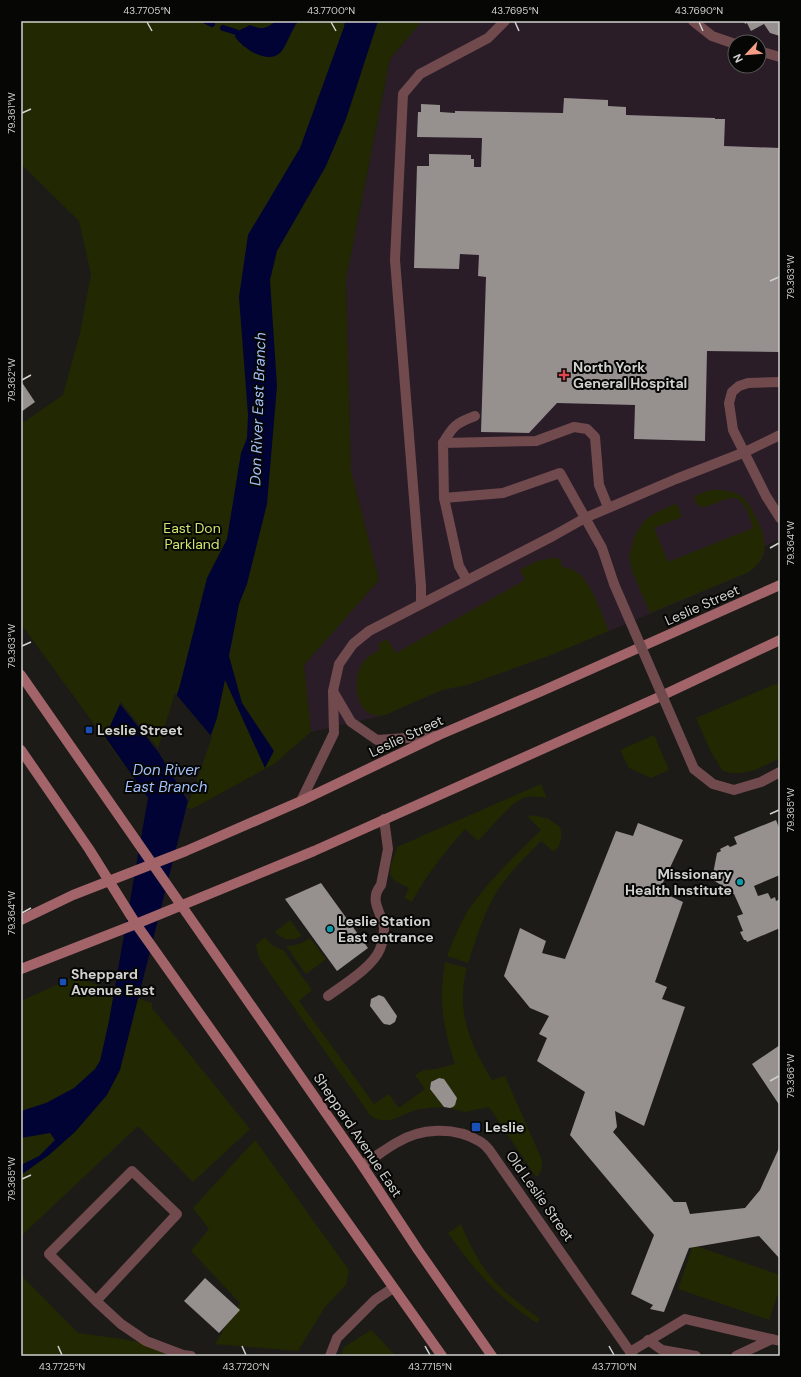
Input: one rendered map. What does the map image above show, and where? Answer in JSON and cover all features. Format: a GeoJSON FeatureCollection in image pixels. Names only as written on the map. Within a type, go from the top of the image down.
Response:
{"type":"FeatureCollection","features":[{"type":"Feature","properties":{"kind":"main road","name":"Leslie Street"},"geometry":{"type":"LineString","coordinates":[[21,920],[73,895],[154,864],[301,801],[439,736],[780,585]]}},
{"type":"Feature","properties":{"kind":"main road"},"geometry":{"type":"LineString","coordinates":[[21,969],[136,924],[314,851],[659,697],[780,640]]}},
{"type":"Feature","properties":{"kind":"main road","name":"Sheppard Avenue East"},"geometry":{"type":"LineString","coordinates":[[21,675],[135,840],[154,864],[492,1356]]}},
{"type":"Feature","properties":{"kind":"main road"},"geometry":{"type":"LineString","coordinates":[[21,750],[89,850],[136,924],[442,1356]]}},
{"type":"Feature","properties":{"kind":"street"},"geometry":{"type":"LineString","coordinates":[[421,604],[395,260],[403,94],[420,74],[488,38],[505,21]]}},
{"type":"Feature","properties":{"kind":"street"},"geometry":{"type":"LineString","coordinates":[[694,21],[712,36],[727,41]]}},
{"type":"Feature","properties":{"kind":"street"},"geometry":{"type":"LineString","coordinates":[[767,53],[780,57]]}},
{"type":"Feature","properties":{"kind":"street"},"geometry":{"type":"LineString","coordinates":[[780,382],[748,383],[739,386],[732,392],[730,403],[733,430],[766,496],[780,518]]}},
{"type":"Feature","properties":{"kind":"street"},"geometry":{"type":"LineString","coordinates":[[467,580],[459,566],[444,498],[443,443],[449,433],[460,421],[475,416]]}},
{"type":"Feature","properties":{"kind":"street"},"geometry":{"type":"LineString","coordinates":[[443,443],[536,441],[574,427],[587,429],[595,437],[599,485],[608,507]]}},
{"type":"Feature","properties":{"kind":"street"},"geometry":{"type":"LineString","coordinates":[[301,801],[334,734],[333,691],[339,664],[353,644],[369,631],[608,507],[745,452],[780,435]]}},
{"type":"Feature","properties":{"kind":"street"},"geometry":{"type":"LineString","coordinates":[[444,498],[503,493],[560,474],[602,548],[614,584],[694,769],[713,784],[734,790],[761,782],[780,772]]}},
{"type":"Feature","properties":{"kind":"street"},"geometry":{"type":"LineString","coordinates":[[333,691],[351,722],[377,740],[439,736]]}},
{"type":"Feature","properties":{"kind":"street"},"geometry":{"type":"LineString","coordinates":[[328,996],[365,969],[379,950],[384,929],[375,901],[377,890],[381,886],[388,849],[384,819]]}},
{"type":"Feature","properties":{"kind":"street","name":"Old Leslie Street"},"geometry":{"type":"LineString","coordinates":[[362,1165],[397,1142],[419,1133],[445,1130],[479,1141],[495,1157],[632,1354]]}},
{"type":"Feature","properties":{"kind":"street"},"geometry":{"type":"LineString","coordinates":[[96,1302],[177,1214],[132,1171],[49,1254],[96,1302],[121,1324],[146,1341],[183,1355],[190,1356]]}},
{"type":"Feature","properties":{"kind":"street"},"geometry":{"type":"LineString","coordinates":[[330,1356],[337,1338],[375,1300],[393,1288]]}},
{"type":"Feature","properties":{"kind":"street"},"geometry":{"type":"LineString","coordinates":[[632,1354],[648,1340],[685,1318],[776,1340]]}},
{"type":"Feature","properties":{"kind":"street"},"geometry":{"type":"LineString","coordinates":[[648,1340],[662,1350],[696,1356]]}},
{"type":"Feature","properties":{"kind":"street"},"geometry":{"type":"LineString","coordinates":[[736,1356],[776,1340]]}},
{"type":"Feature","properties":{"kind":"shaded area","name":"North York General Hospital"},"geometry":{"type":"Polygon","coordinates":[[[422,21],[780,21],[780,539],[765,546],[764,555],[760,562],[749,572],[551,655],[467,685],[442,690],[385,715],[311,732],[304,665],[379,580],[351,471],[346,279],[390,59],[422,21]]]}},
{"type":"Feature","properties":{"kind":"green space","name":"East Don Parkland"},"geometry":{"type":"Polygon","coordinates":[[[21,21],[422,21],[390,59],[346,279],[351,471],[379,580],[304,665],[311,732],[274,764],[192,809],[148,798],[21,624],[21,424],[63,395],[80,333],[91,274],[79,221],[21,164],[21,21]]]}},
{"type":"Feature","properties":{"kind":"green space"},"geometry":{"type":"Polygon","coordinates":[[[710,490],[723,490],[735,493],[747,502],[758,520],[764,536],[764,552],[761,559],[749,572],[650,613],[633,573],[629,557],[636,533],[645,520],[655,513],[674,504],[678,506],[682,517],[654,528],[668,562],[753,528],[746,509],[739,500],[733,498],[727,499],[701,507],[697,504],[694,496],[710,490]]]}},
{"type":"Feature","properties":{"kind":"green space"},"geometry":{"type":"Polygon","coordinates":[[[553,558],[561,559],[561,566],[574,570],[583,578],[596,600],[609,631],[551,655],[467,685],[442,690],[385,715],[376,715],[368,712],[362,707],[357,691],[358,673],[365,660],[380,649],[378,644],[387,639],[396,653],[525,580],[520,570],[537,561],[553,558]]]}},
{"type":"Feature","properties":{"kind":"green space"},"geometry":{"type":"Polygon","coordinates":[[[780,682],[780,758],[759,768],[746,772],[731,773],[723,771],[711,752],[696,718],[780,682]]]}},
{"type":"Feature","properties":{"kind":"green space"},"geometry":{"type":"Polygon","coordinates":[[[654,735],[669,770],[651,778],[629,768],[620,750],[654,735]]]}},
{"type":"Feature","properties":{"kind":"green space"},"geometry":{"type":"Polygon","coordinates":[[[541,784],[547,798],[527,797],[516,802],[478,841],[465,829],[436,864],[423,882],[412,902],[404,898],[409,888],[396,881],[390,875],[390,867],[397,847],[541,784]]]}},
{"type":"Feature","properties":{"kind":"green space"},"geometry":{"type":"Polygon","coordinates":[[[532,815],[549,819],[560,827],[560,844],[554,852],[541,841],[505,880],[487,911],[468,963],[447,956],[463,919],[471,907],[499,872],[541,830],[528,817],[532,815]]]}},
{"type":"Feature","properties":{"kind":"green space"},"geometry":{"type":"Polygon","coordinates":[[[290,920],[302,936],[295,939],[284,939],[275,932],[290,920]]]}},
{"type":"Feature","properties":{"kind":"green space"},"geometry":{"type":"Polygon","coordinates":[[[265,937],[272,945],[283,950],[312,990],[299,1001],[374,1104],[389,1094],[399,1108],[425,1089],[415,1075],[424,1070],[436,1069],[455,1064],[447,1037],[442,1009],[442,987],[445,962],[467,968],[463,998],[464,1012],[471,1040],[492,1080],[505,1076],[542,1160],[539,1174],[536,1177],[489,1107],[465,1112],[450,1108],[457,1098],[443,1079],[438,1078],[433,1080],[430,1084],[430,1089],[444,1107],[416,1110],[387,1120],[376,1119],[370,1115],[259,958],[256,945],[265,937]]]}},
{"type":"Feature","properties":{"kind":"green space"},"geometry":{"type":"Polygon","coordinates":[[[310,938],[326,959],[306,974],[286,946],[299,944],[310,938]]]}},
{"type":"Feature","properties":{"kind":"green space"},"geometry":{"type":"Polygon","coordinates":[[[74,977],[152,1003],[152,1008],[250,1129],[193,1182],[138,1126],[21,1236],[21,1001],[74,977]]]}},
{"type":"Feature","properties":{"kind":"green space"},"geometry":{"type":"Polygon","coordinates":[[[255,1140],[349,1270],[346,1285],[325,1307],[298,1351],[215,1344],[240,1303],[191,1251],[209,1229],[193,1208],[255,1140]]]}},
{"type":"Feature","properties":{"kind":"green space"},"geometry":{"type":"Polygon","coordinates":[[[461,1224],[472,1249],[487,1272],[499,1286],[540,1319],[537,1323],[510,1303],[488,1283],[468,1260],[448,1233],[461,1224]]]}},
{"type":"Feature","properties":{"kind":"green space"},"geometry":{"type":"Polygon","coordinates":[[[693,1245],[780,1275],[780,1288],[769,1320],[678,1289],[693,1245]]]}},
{"type":"Feature","properties":{"kind":"green space"},"geometry":{"type":"Polygon","coordinates":[[[21,1275],[78,1333],[129,1340],[201,1356],[21,1356],[21,1275]]]}},
{"type":"Feature","properties":{"kind":"green space"},"geometry":{"type":"Polygon","coordinates":[[[371,1330],[396,1356],[341,1356],[344,1347],[371,1330]]]}},
{"type":"Feature","properties":{"kind":"water"},"geometry":{"type":"Polygon","coordinates":[[[276,21],[299,21],[294,27],[283,49],[276,56],[269,57],[256,54],[244,46],[235,37],[236,32],[250,25],[258,28],[264,28],[270,26],[276,21]]]}},
{"type":"Feature","properties":{"kind":"water","name":"Don River East Branch"},"geometry":{"type":"Polygon","coordinates":[[[345,21],[378,21],[346,119],[326,166],[277,251],[270,280],[277,386],[267,504],[247,584],[239,604],[229,656],[242,703],[274,751],[265,768],[225,680],[217,718],[189,797],[120,1070],[107,1095],[75,1132],[49,1155],[21,1175],[21,1165],[39,1156],[55,1140],[50,1133],[21,1138],[21,1111],[46,1103],[74,1088],[95,1069],[100,1061],[109,1021],[148,798],[105,737],[120,704],[159,752],[180,685],[207,578],[227,539],[241,453],[247,438],[248,415],[239,297],[248,235],[300,148],[345,21]]]}},
{"type":"Feature","properties":{"kind":"pier"},"geometry":{"type":"Polygon","coordinates":[[[175,693],[212,737],[189,803],[159,753],[119,702],[121,702],[158,748],[175,693]]]}},
{"type":"Feature","properties":{"kind":"building"},"geometry":{"type":"Polygon","coordinates":[[[744,21],[780,21],[780,36],[770,33],[764,24],[751,31],[747,23],[745,24],[744,21]]]}},
{"type":"Feature","properties":{"kind":"building"},"geometry":{"type":"Polygon","coordinates":[[[564,98],[608,100],[608,106],[626,107],[626,115],[725,119],[724,146],[780,148],[780,352],[707,351],[705,441],[634,439],[635,405],[557,403],[529,433],[481,432],[486,277],[478,276],[479,255],[460,254],[459,269],[414,268],[417,166],[429,166],[429,154],[471,155],[471,159],[474,159],[474,167],[481,167],[482,138],[417,137],[418,112],[421,112],[421,104],[440,105],[440,112],[455,113],[455,111],[563,113],[564,98]]]}},
{"type":"Feature","properties":{"kind":"building"},"geometry":{"type":"Polygon","coordinates":[[[21,381],[35,402],[21,412],[21,381]]]}},
{"type":"Feature","properties":{"kind":"building","name":"Missionary Health Institute"},"geometry":{"type":"Polygon","coordinates":[[[776,820],[780,830],[780,875],[754,886],[758,896],[768,893],[771,899],[775,897],[776,901],[780,899],[780,928],[747,942],[744,940],[740,932],[743,931],[737,916],[743,914],[734,894],[712,879],[717,853],[721,851],[720,849],[728,845],[730,847],[737,844],[734,837],[776,820]]]}},
{"type":"Feature","properties":{"kind":"building"},"geometry":{"type":"Polygon","coordinates":[[[638,823],[683,840],[659,891],[683,902],[655,982],[667,987],[662,999],[685,1007],[644,1126],[615,1111],[617,1127],[613,1132],[674,1202],[686,1202],[690,1214],[745,1208],[760,1190],[780,1146],[780,1259],[759,1236],[689,1248],[664,1312],[650,1309],[653,1305],[631,1294],[654,1235],[570,1135],[585,1092],[537,1061],[547,1038],[539,1034],[549,1016],[530,1008],[504,976],[520,928],[546,941],[542,953],[565,959],[616,831],[633,836],[638,823]]]}},
{"type":"Feature","properties":{"kind":"building","name":"Leslie Station East entrance"},"geometry":{"type":"Polygon","coordinates":[[[321,883],[368,948],[337,971],[285,899],[321,883]]]}},
{"type":"Feature","properties":{"kind":"building"},"geometry":{"type":"Polygon","coordinates":[[[379,995],[384,997],[397,1016],[395,1022],[390,1025],[384,1024],[370,1006],[371,999],[379,995]]]}},
{"type":"Feature","properties":{"kind":"building"},"geometry":{"type":"Polygon","coordinates":[[[780,1045],[780,1106],[752,1064],[780,1045]]]}},
{"type":"Feature","properties":{"kind":"building"},"geometry":{"type":"Polygon","coordinates":[[[439,1078],[444,1079],[457,1098],[453,1107],[444,1107],[430,1089],[431,1082],[439,1078]]]}},
{"type":"Feature","properties":{"kind":"building"},"geometry":{"type":"Polygon","coordinates":[[[205,1278],[240,1310],[219,1333],[184,1301],[205,1278]]]}},
{"type":"Feature","properties":{"kind":"waterway"},"geometry":{"type":"LineString","coordinates":[[206,21],[212,24]]}},
{"type":"Feature","properties":{"kind":"waterway"},"geometry":{"type":"LineString","coordinates":[[223,28],[236,32]]}},
{"type":"Feature","properties":{"kind":"place","name":"North York General Hospital"},"geometry":{"type":"Point","coordinates":[564,375]}},
{"type":"Feature","properties":{"kind":"place","name":"Leslie Street"},"geometry":{"type":"Point","coordinates":[89,730]}},
{"type":"Feature","properties":{"kind":"place","name":"Missionary Health Institute"},"geometry":{"type":"Point","coordinates":[740,882]}},
{"type":"Feature","properties":{"kind":"place","name":"Leslie Station East entrance"},"geometry":{"type":"Point","coordinates":[330,929]}},
{"type":"Feature","properties":{"kind":"place","name":"Sheppard Avenue East"},"geometry":{"type":"Point","coordinates":[63,982]}},
{"type":"Feature","properties":{"kind":"place","name":"Leslie"},"geometry":{"type":"Point","coordinates":[476,1127]}}]}
